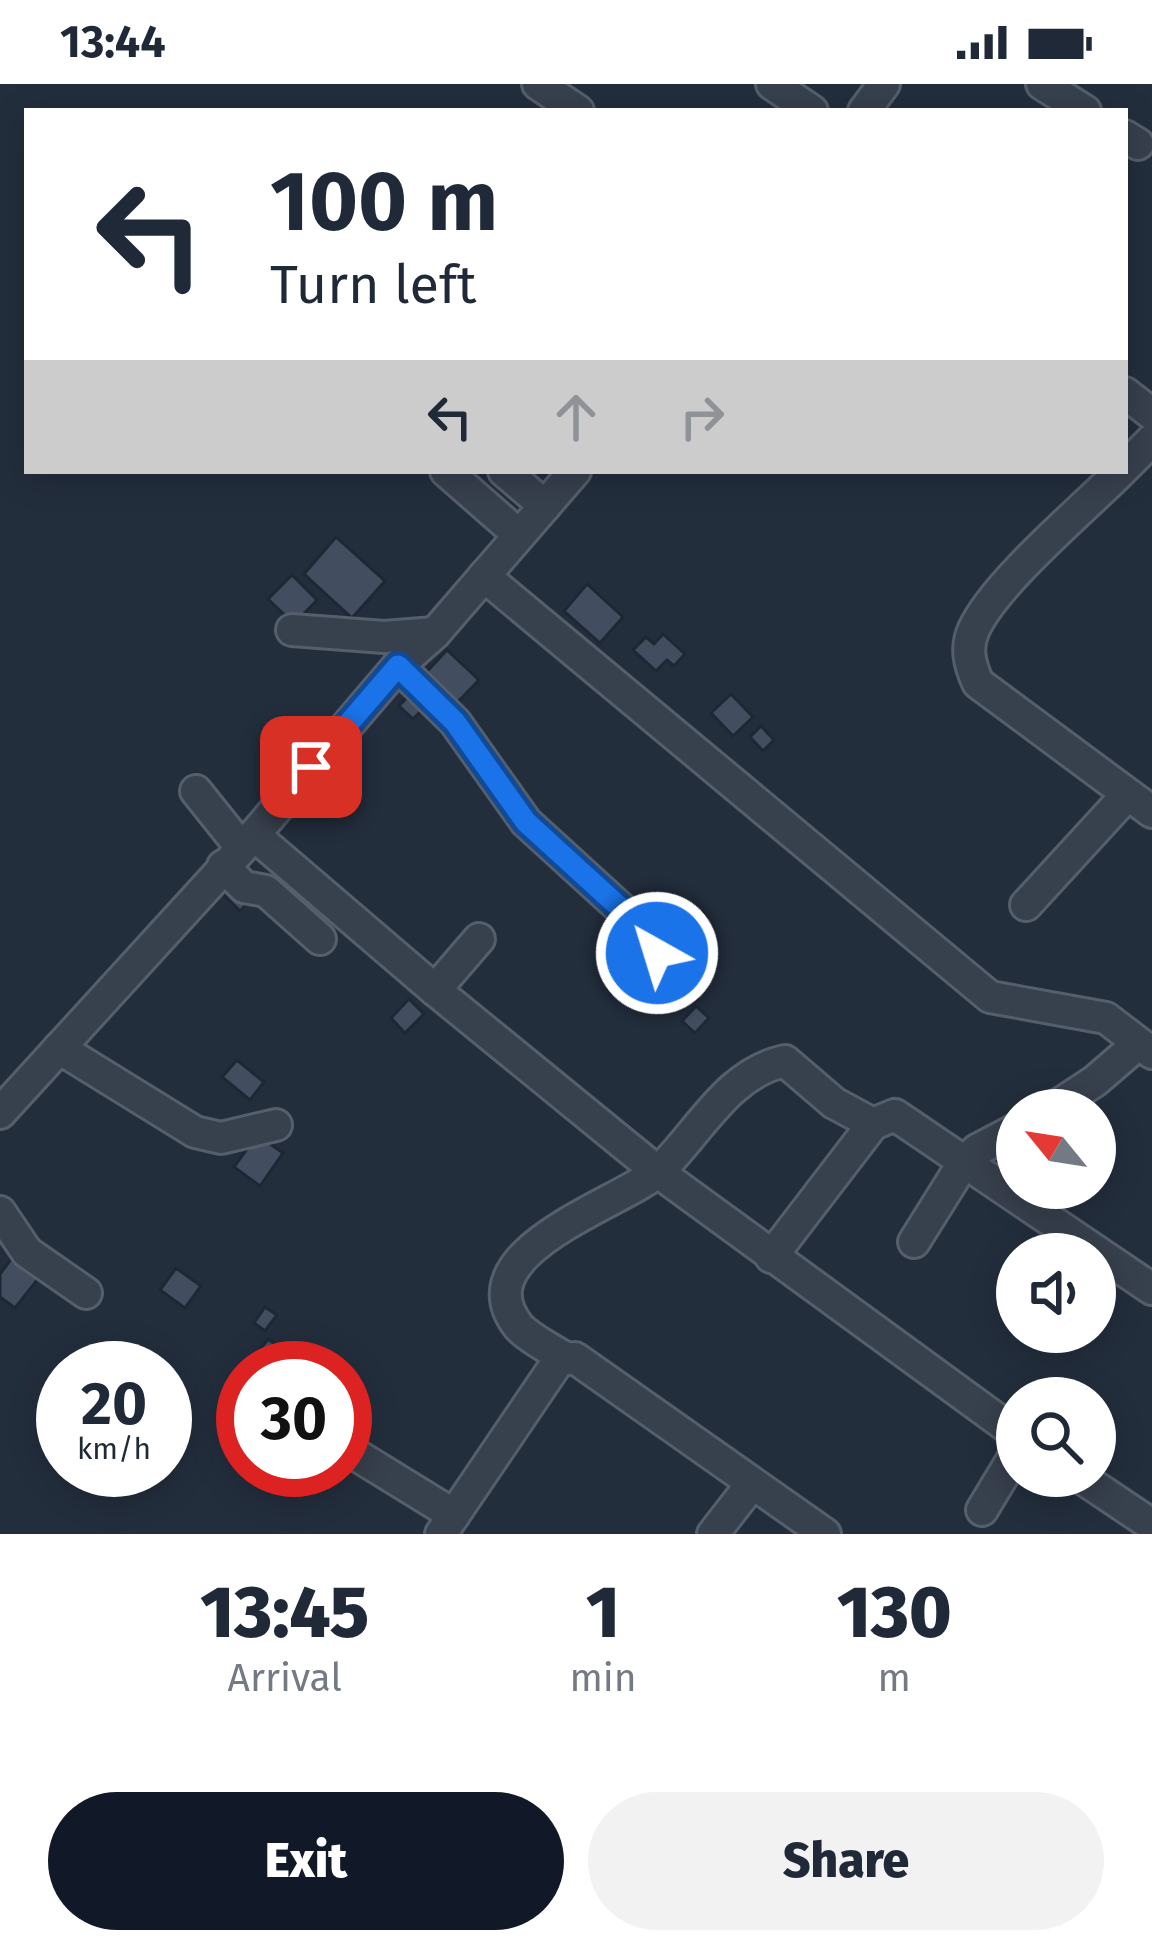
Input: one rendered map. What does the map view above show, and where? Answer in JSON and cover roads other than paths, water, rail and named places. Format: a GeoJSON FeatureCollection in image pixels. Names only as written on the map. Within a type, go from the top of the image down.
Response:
{"type":"FeatureCollection","features":[{"type":"Feature","properties":{"kind":"street"},"geometry":{"type":"LineString","coordinates":[[538,84],[574,108]]}},
{"type":"Feature","properties":{"kind":"street"},"geometry":{"type":"LineString","coordinates":[[772,84],[808,108]]}},
{"type":"Feature","properties":{"kind":"street"},"geometry":{"type":"LineString","coordinates":[[1042,84],[1080,108]]}},
{"type":"Feature","properties":{"kind":"street"},"geometry":{"type":"LineString","coordinates":[[1128,394],[1152,414]]}},
{"type":"Feature","properties":{"kind":"street"},"geometry":{"type":"LineString","coordinates":[[1128,464],[1152,440]]}},
{"type":"Feature","properties":{"kind":"street"},"geometry":{"type":"LineString","coordinates":[[449,474],[519,536]]}},
{"type":"Feature","properties":{"kind":"street"},"geometry":{"type":"LineString","coordinates":[[507,474],[544,506]]}},
{"type":"Feature","properties":{"kind":"street"},"geometry":{"type":"LineString","coordinates":[[0,1113],[398,666],[435,633],[572,474]]}},
{"type":"Feature","properties":{"kind":"street"},"geometry":{"type":"LineString","coordinates":[[1026,905],[1140,803],[978,683],[969,649],[972,631],[993,599],[1118,474]]}},
{"type":"Feature","properties":{"kind":"street"},"geometry":{"type":"LineString","coordinates":[[484,576],[990,997],[1106,1018],[1145,1048],[1083,1089]]}},
{"type":"Feature","properties":{"kind":"street"},"geometry":{"type":"LineString","coordinates":[[292,629],[385,637],[435,633]]}},
{"type":"Feature","properties":{"kind":"street"},"geometry":{"type":"LineString","coordinates":[[398,666],[455,722],[526,822],[640,926],[657,953]]}},
{"type":"Feature","properties":{"kind":"street"},"geometry":{"type":"LineString","coordinates":[[196,791],[239,849],[435,991],[658,1172],[996,1419]]}},
{"type":"Feature","properties":{"kind":"street"},"geometry":{"type":"LineString","coordinates":[[239,849],[244,887],[266,892],[320,938]]}},
{"type":"Feature","properties":{"kind":"street"},"geometry":{"type":"LineString","coordinates":[[435,991],[479,939]]}},
{"type":"Feature","properties":{"kind":"street"},"geometry":{"type":"LineString","coordinates":[[59,1048],[195,1132],[221,1138],[277,1125]]}},
{"type":"Feature","properties":{"kind":"street"},"geometry":{"type":"LineString","coordinates":[[566,1358],[520,1328],[506,1300],[511,1273],[558,1227],[658,1172],[729,1091],[768,1065],[785,1061],[834,1103],[873,1124]]}},
{"type":"Feature","properties":{"kind":"street"},"geometry":{"type":"LineString","coordinates":[[771,1257],[873,1124],[895,1115],[1152,1289]]}},
{"type":"Feature","properties":{"kind":"street"},"geometry":{"type":"LineString","coordinates":[[914,1242],[964,1162],[996,1140]]}},
{"type":"Feature","properties":{"kind":"street"},"geometry":{"type":"LineString","coordinates":[[0,1212],[27,1252],[86,1293]]}},
{"type":"Feature","properties":{"kind":"street"},"geometry":{"type":"LineString","coordinates":[[372,1468],[447,1525],[559,1360],[575,1358],[825,1534]]}},
{"type":"Feature","properties":{"kind":"street"},"geometry":{"type":"LineString","coordinates":[[713,1534],[751,1485]]}},
{"type":"Feature","properties":{"kind":"street"},"geometry":{"type":"LineString","coordinates":[[982,1510],[996,1487]]}},
{"type":"Feature","properties":{"kind":"street"},"geometry":{"type":"LineString","coordinates":[[1110,1497],[1152,1525]]}}]}
